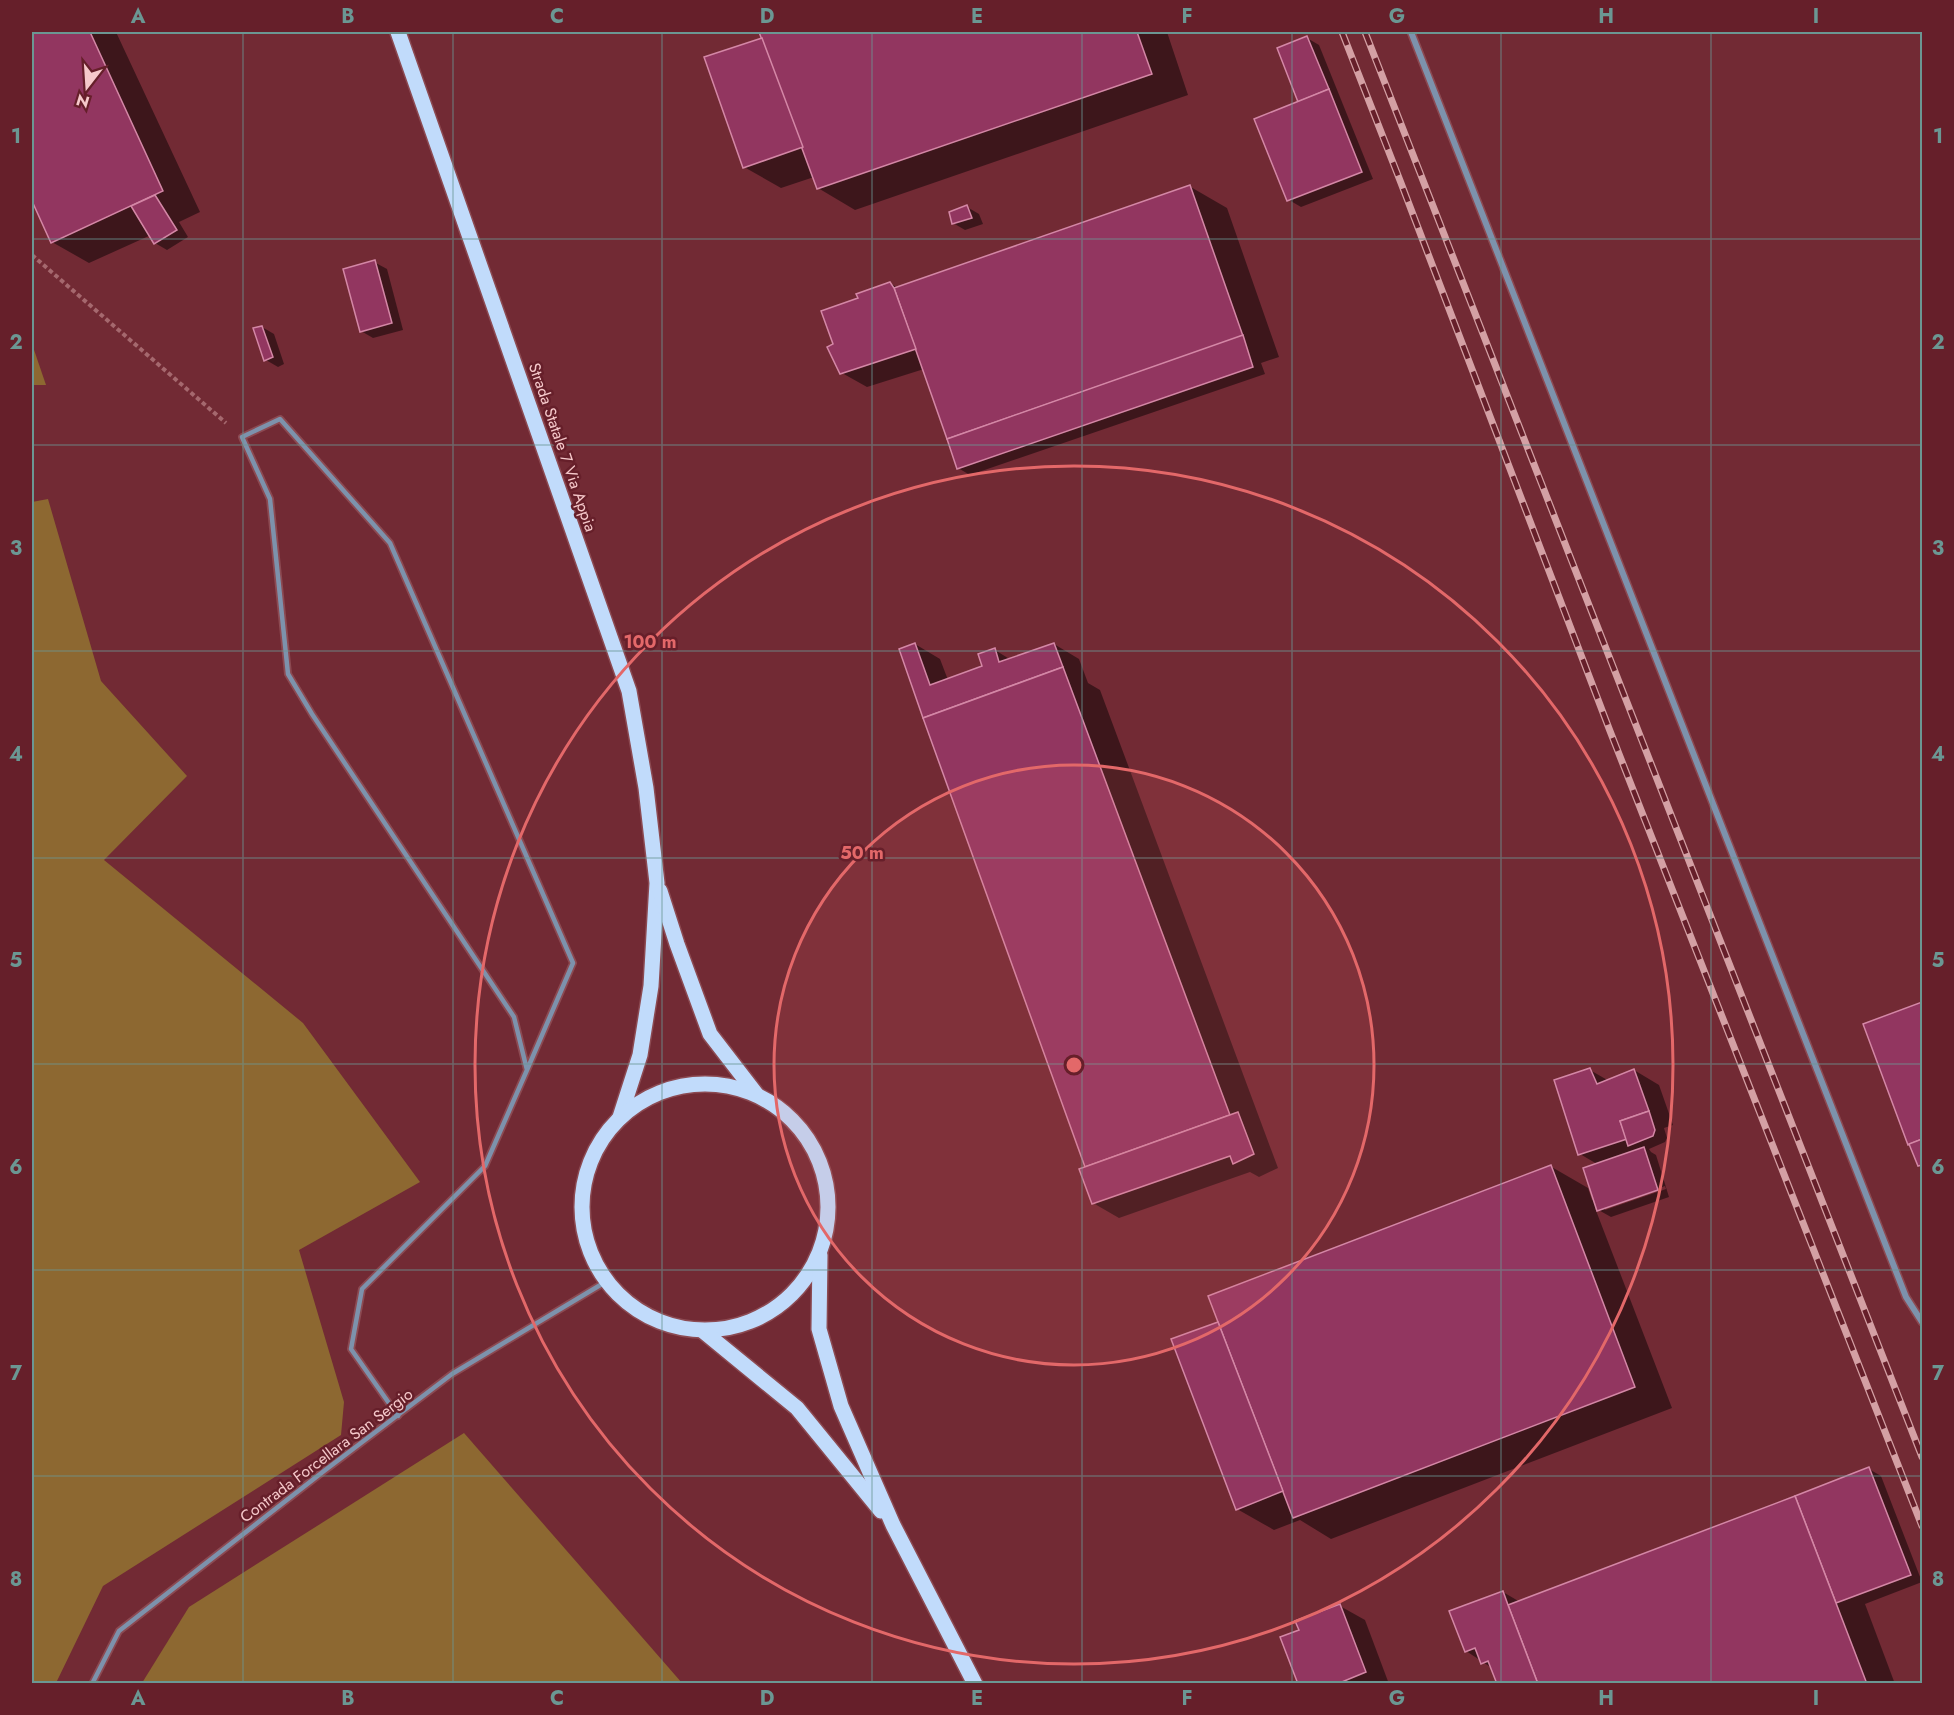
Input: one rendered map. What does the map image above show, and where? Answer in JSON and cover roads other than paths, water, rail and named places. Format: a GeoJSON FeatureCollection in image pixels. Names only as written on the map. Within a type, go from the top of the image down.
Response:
{"type":"FeatureCollection","features":[{"type":"Feature","properties":{"kind":"main road","name":"Strada Statale 7 Via Appia"},"geometry":{"type":"LineString","coordinates":[[398,32],[629,691],[646,788],[657,883],[651,986],[640,1055],[620,1118]]}},
{"type":"Feature","properties":{"kind":"main road","name":"Strada Statale 7 Via Appia"},"geometry":{"type":"LineString","coordinates":[[657,883],[710,1034],[757,1095]]}},
{"type":"Feature","properties":{"kind":"main road"},"geometry":{"type":"LineString","coordinates":[[820,1253],[801,1286],[773,1310],[739,1326],[703,1331],[666,1324],[633,1307],[607,1281],[589,1249],[582,1214],[585,1178],[598,1146],[620,1118],[650,1097],[685,1085],[722,1085],[757,1095],[788,1116],[812,1145],[826,1180],[829,1217],[820,1253],[819,1329],[842,1407],[893,1525],[975,1683]]}},
{"type":"Feature","properties":{"kind":"main road"},"geometry":{"type":"LineString","coordinates":[[703,1331],[797,1408],[893,1525]]}},
{"type":"Feature","properties":{"kind":"street"},"geometry":{"type":"LineString","coordinates":[[1411,32],[1906,1297],[1923,1322]]}},
{"type":"Feature","properties":{"kind":"lane"},"geometry":{"type":"LineString","coordinates":[[398,1416],[351,1349],[362,1288],[485,1166],[527,1070],[573,963],[390,543],[280,418],[242,437],[270,499],[288,674],[318,724],[514,1017],[527,1070]]}},
{"type":"Feature","properties":{"kind":"lane","name":"Contrada Forcellara San Sergio"},"geometry":{"type":"LineString","coordinates":[[93,1683],[119,1631],[452,1374],[607,1281]]}},
{"type":"Feature","properties":{"kind":"railway"},"geometry":{"type":"LineString","coordinates":[[1342,32],[1610,731],[1922,1526]]}},
{"type":"Feature","properties":{"kind":"railway"},"geometry":{"type":"LineString","coordinates":[[1365,32],[1922,1457]]}}]}
